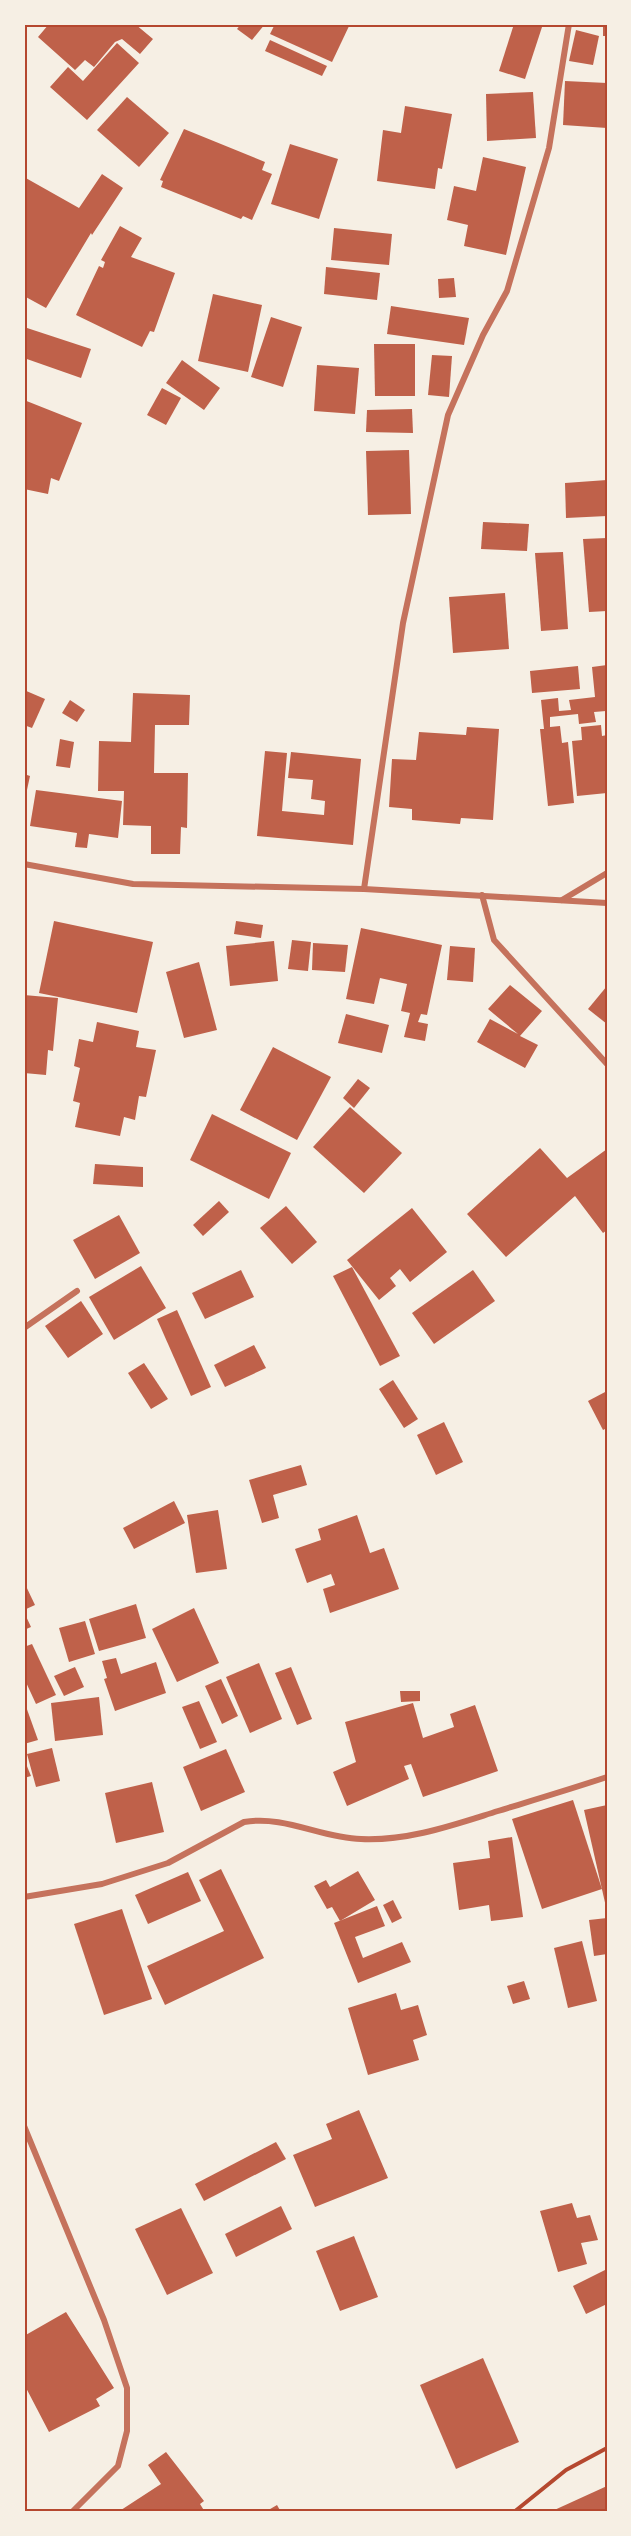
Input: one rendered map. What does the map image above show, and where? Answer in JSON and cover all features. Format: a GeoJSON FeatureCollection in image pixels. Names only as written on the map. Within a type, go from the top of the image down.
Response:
{"type":"FeatureCollection","features":[{"type":"Feature","properties":{"kind":"street"},"geometry":{"type":"LineString","coordinates":[[363,889],[404,623],[448,415],[483,335],[507,291],[549,148],[569,24]]}},
{"type":"Feature","properties":{"kind":"street"},"geometry":{"type":"LineString","coordinates":[[24,864],[133,884],[363,889],[607,903]]}},
{"type":"Feature","properties":{"kind":"street"},"geometry":{"type":"LineString","coordinates":[[562,900],[607,873]]}},
{"type":"Feature","properties":{"kind":"street"},"geometry":{"type":"LineString","coordinates":[[482,895],[494,940],[607,1064]]}},
{"type":"Feature","properties":{"kind":"street"},"geometry":{"type":"LineString","coordinates":[[24,1328],[77,1291]]}},
{"type":"Feature","properties":{"kind":"street"},"geometry":{"type":"LineString","coordinates":[[24,1898],[102,1884],[168,1863],[244,1822],[277,1821],[358,1839],[401,1838],[438,1830],[607,1777]]}},
{"type":"Feature","properties":{"kind":"street"},"geometry":{"type":"LineString","coordinates":[[24,2126],[104,2320],[126,2388],[128,2431],[118,2466],[72,2512]]}},
{"type":"Feature","properties":{"kind":"path"},"geometry":{"type":"LineString","coordinates":[[514,2512],[566,2470],[607,2448]]}},
{"type":"Feature","properties":{"kind":"building"},"geometry":{"type":"Polygon","coordinates":[[[49,24],[135,24],[153,39],[140,54],[122,39],[115,42],[94,67],[85,60],[75,70],[38,37],[49,24]]]}},
{"type":"Feature","properties":{"kind":"building"},"geometry":{"type":"Polygon","coordinates":[[[241,24],[265,24],[252,40],[237,29],[241,24]]]}},
{"type":"Feature","properties":{"kind":"building"},"geometry":{"type":"Polygon","coordinates":[[[275,24],[350,24],[332,62],[270,34],[275,24]]]}},
{"type":"Feature","properties":{"kind":"building"},"geometry":{"type":"Polygon","coordinates":[[[514,24],[543,24],[525,79],[499,71],[514,24]]]}},
{"type":"Feature","properties":{"kind":"building"},"geometry":{"type":"Polygon","coordinates":[[[603,24],[607,24],[607,36],[603,36],[603,24]]]}},
{"type":"Feature","properties":{"kind":"building"},"geometry":{"type":"Polygon","coordinates":[[[576,30],[599,36],[593,65],[569,61],[576,30]]]}},
{"type":"Feature","properties":{"kind":"building"},"geometry":{"type":"Polygon","coordinates":[[[270,40],[327,66],[322,76],[265,51],[270,40]]]}},
{"type":"Feature","properties":{"kind":"building"},"geometry":{"type":"Polygon","coordinates":[[[117,43],[139,63],[87,120],[50,87],[68,67],[83,81],[117,43]]]}},
{"type":"Feature","properties":{"kind":"building"},"geometry":{"type":"Polygon","coordinates":[[[565,81],[607,83],[607,128],[563,125],[565,81]]]}},
{"type":"Feature","properties":{"kind":"building"},"geometry":{"type":"Polygon","coordinates":[[[533,92],[536,138],[487,141],[486,94],[533,92]]]}},
{"type":"Feature","properties":{"kind":"building"},"geometry":{"type":"Polygon","coordinates":[[[127,97],[169,133],[139,167],[97,130],[127,97]]]}},
{"type":"Feature","properties":{"kind":"building"},"geometry":{"type":"Polygon","coordinates":[[[405,106],[452,114],[442,169],[438,168],[435,189],[377,181],[383,130],[401,133],[405,106]]]}},
{"type":"Feature","properties":{"kind":"building"},"geometry":{"type":"Polygon","coordinates":[[[184,129],[265,162],[262,170],[272,174],[252,220],[243,216],[241,219],[161,187],[163,181],[160,180],[184,129]]]}},
{"type":"Feature","properties":{"kind":"building"},"geometry":{"type":"Polygon","coordinates":[[[290,144],[338,159],[319,219],[271,204],[290,144]]]}},
{"type":"Feature","properties":{"kind":"building"},"geometry":{"type":"Polygon","coordinates":[[[483,157],[526,167],[506,255],[464,246],[468,225],[447,220],[454,186],[476,191],[483,157]]]}},
{"type":"Feature","properties":{"kind":"building"},"geometry":{"type":"Polygon","coordinates":[[[102,174],[123,188],[92,235],[91,233],[46,308],[24,296],[24,177],[79,208],[102,174]]]}},
{"type":"Feature","properties":{"kind":"building"},"geometry":{"type":"Polygon","coordinates":[[[120,226],[142,238],[131,257],[175,273],[154,332],[150,331],[142,347],[76,315],[99,266],[103,268],[105,262],[101,260],[120,226]]]}},
{"type":"Feature","properties":{"kind":"building"},"geometry":{"type":"Polygon","coordinates":[[[334,228],[392,234],[389,265],[331,260],[334,228]]]}},
{"type":"Feature","properties":{"kind":"building"},"geometry":{"type":"Polygon","coordinates":[[[326,267],[380,273],[377,300],[324,294],[326,267]]]}},
{"type":"Feature","properties":{"kind":"building"},"geometry":{"type":"Polygon","coordinates":[[[454,278],[456,297],[439,298],[438,279],[454,278]]]}},
{"type":"Feature","properties":{"kind":"building"},"geometry":{"type":"Polygon","coordinates":[[[213,294],[262,305],[248,372],[198,361],[213,294]]]}},
{"type":"Feature","properties":{"kind":"building"},"geometry":{"type":"Polygon","coordinates":[[[391,306],[469,318],[464,345],[387,334],[391,306]]]}},
{"type":"Feature","properties":{"kind":"building"},"geometry":{"type":"Polygon","coordinates":[[[271,317],[302,327],[283,387],[251,377],[271,317]]]}},
{"type":"Feature","properties":{"kind":"building"},"geometry":{"type":"Polygon","coordinates":[[[24,327],[91,349],[81,378],[24,358],[24,327]]]}},
{"type":"Feature","properties":{"kind":"building"},"geometry":{"type":"Polygon","coordinates":[[[374,344],[415,344],[415,396],[375,396],[374,344]]]}},
{"type":"Feature","properties":{"kind":"building"},"geometry":{"type":"Polygon","coordinates":[[[432,355],[452,356],[449,397],[428,395],[432,355]]]}},
{"type":"Feature","properties":{"kind":"building"},"geometry":{"type":"Polygon","coordinates":[[[182,360],[220,388],[204,410],[166,383],[182,360]]]}},
{"type":"Feature","properties":{"kind":"building"},"geometry":{"type":"Polygon","coordinates":[[[317,365],[359,368],[355,414],[314,411],[317,365]]]}},
{"type":"Feature","properties":{"kind":"building"},"geometry":{"type":"Polygon","coordinates":[[[162,388],[181,398],[166,425],[147,415],[162,388]]]}},
{"type":"Feature","properties":{"kind":"building"},"geometry":{"type":"Polygon","coordinates":[[[24,400],[82,423],[59,481],[51,478],[48,494],[24,489],[24,400]]]}},
{"type":"Feature","properties":{"kind":"building"},"geometry":{"type":"Polygon","coordinates":[[[412,409],[413,433],[366,432],[367,410],[412,409]]]}},
{"type":"Feature","properties":{"kind":"building"},"geometry":{"type":"Polygon","coordinates":[[[409,450],[411,514],[368,515],[366,451],[409,450]]]}},
{"type":"Feature","properties":{"kind":"building"},"geometry":{"type":"Polygon","coordinates":[[[607,480],[607,516],[566,518],[565,483],[607,480]]]}},
{"type":"Feature","properties":{"kind":"building"},"geometry":{"type":"Polygon","coordinates":[[[483,522],[529,524],[527,551],[481,549],[483,522]]]}},
{"type":"Feature","properties":{"kind":"building"},"geometry":{"type":"Polygon","coordinates":[[[607,538],[607,611],[589,612],[583,539],[607,538]]]}},
{"type":"Feature","properties":{"kind":"building"},"geometry":{"type":"Polygon","coordinates":[[[563,552],[568,629],[541,631],[535,553],[563,552]]]}},
{"type":"Feature","properties":{"kind":"building"},"geometry":{"type":"Polygon","coordinates":[[[505,593],[509,649],[453,653],[449,597],[505,593]]]}},
{"type":"Feature","properties":{"kind":"building"},"geometry":{"type":"Polygon","coordinates":[[[607,665],[607,708],[606,711],[594,712],[596,722],[579,724],[578,714],[550,717],[550,727],[560,726],[562,743],[568,742],[574,803],[548,806],[540,729],[544,729],[541,700],[558,698],[559,711],[571,710],[569,700],[595,697],[592,667],[607,665]]]}},
{"type":"Feature","properties":{"kind":"building"},"geometry":{"type":"Polygon","coordinates":[[[578,666],[580,689],[532,693],[530,671],[578,666]]]}},
{"type":"Feature","properties":{"kind":"building"},"geometry":{"type":"Polygon","coordinates":[[[24,690],[45,699],[32,728],[24,725],[24,690]]]}},
{"type":"Feature","properties":{"kind":"building"},"geometry":{"type":"Polygon","coordinates":[[[133,693],[190,695],[189,725],[155,725],[154,773],[188,773],[187,828],[181,827],[180,854],[151,854],[151,826],[123,825],[124,791],[98,791],[99,741],[131,742],[133,693]]]}},
{"type":"Feature","properties":{"kind":"building"},"geometry":{"type":"Polygon","coordinates":[[[70,700],[85,710],[77,722],[62,713],[70,700]]]}},
{"type":"Feature","properties":{"kind":"building"},"geometry":{"type":"Polygon","coordinates":[[[601,725],[602,736],[607,735],[607,793],[577,796],[572,741],[582,740],[581,727],[601,725]]]}},
{"type":"Feature","properties":{"kind":"building"},"geometry":{"type":"Polygon","coordinates":[[[467,727],[499,729],[493,820],[461,818],[460,824],[412,820],[412,809],[389,807],[392,759],[416,760],[419,732],[466,735],[467,727]]]}},
{"type":"Feature","properties":{"kind":"building"},"geometry":{"type":"Polygon","coordinates":[[[60,739],[74,742],[70,768],[56,766],[60,739]]]}},
{"type":"Feature","properties":{"kind":"building"},"geometry":{"type":"Polygon","coordinates":[[[265,751],[287,753],[282,811],[324,815],[325,801],[311,799],[313,780],[288,778],[291,752],[361,759],[353,845],[257,836],[265,751]]]}},
{"type":"Feature","properties":{"kind":"building"},"geometry":{"type":"Polygon","coordinates":[[[24,774],[30,776],[25,799],[24,798],[24,774]]]}},
{"type":"Feature","properties":{"kind":"building"},"geometry":{"type":"Polygon","coordinates":[[[36,790],[122,801],[118,838],[89,834],[87,848],[75,847],[77,833],[30,826],[36,790]]]}},
{"type":"Feature","properties":{"kind":"building"},"geometry":{"type":"Polygon","coordinates":[[[54,921],[153,942],[137,1013],[39,993],[54,921]]]}},
{"type":"Feature","properties":{"kind":"building"},"geometry":{"type":"Polygon","coordinates":[[[236,921],[263,925],[261,938],[234,934],[236,921]]]}},
{"type":"Feature","properties":{"kind":"building"},"geometry":{"type":"Polygon","coordinates":[[[361,928],[442,945],[427,1015],[421,1014],[418,1022],[428,1024],[425,1041],[404,1037],[410,1013],[401,1011],[407,984],[380,978],[374,1004],[346,999],[361,928]]]}},
{"type":"Feature","properties":{"kind":"building"},"geometry":{"type":"Polygon","coordinates":[[[292,940],[311,942],[308,971],[288,969],[292,940]]]}},
{"type":"Feature","properties":{"kind":"building"},"geometry":{"type":"Polygon","coordinates":[[[274,941],[278,981],[230,986],[226,946],[274,941]]]}},
{"type":"Feature","properties":{"kind":"building"},"geometry":{"type":"Polygon","coordinates":[[[313,943],[348,945],[345,972],[312,970],[313,943]]]}},
{"type":"Feature","properties":{"kind":"building"},"geometry":{"type":"Polygon","coordinates":[[[450,946],[475,948],[473,982],[447,980],[450,946]]]}},
{"type":"Feature","properties":{"kind":"building"},"geometry":{"type":"Polygon","coordinates":[[[199,962],[217,1030],[184,1038],[166,972],[199,962]]]}},
{"type":"Feature","properties":{"kind":"building"},"geometry":{"type":"Polygon","coordinates":[[[510,985],[542,1011],[520,1036],[538,1045],[525,1068],[477,1042],[490,1019],[518,1034],[488,1009],[510,985]]]}},
{"type":"Feature","properties":{"kind":"building"},"geometry":{"type":"Polygon","coordinates":[[[607,986],[607,1024],[588,1009],[607,986]]]}},
{"type":"Feature","properties":{"kind":"building"},"geometry":{"type":"Polygon","coordinates":[[[24,995],[58,998],[53,1051],[48,1050],[46,1075],[24,1073],[24,995]]]}},
{"type":"Feature","properties":{"kind":"building"},"geometry":{"type":"Polygon","coordinates":[[[346,1014],[389,1025],[382,1053],[338,1043],[346,1014]]]}},
{"type":"Feature","properties":{"kind":"building"},"geometry":{"type":"Polygon","coordinates":[[[97,1022],[139,1031],[136,1047],[156,1050],[146,1097],[139,1096],[135,1120],[124,1117],[120,1136],[75,1127],[80,1103],[73,1101],[80,1068],[74,1066],[79,1039],[93,1042],[97,1022]]]}},
{"type":"Feature","properties":{"kind":"building"},"geometry":{"type":"Polygon","coordinates":[[[273,1047],[331,1077],[297,1140],[240,1110],[273,1047]]]}},
{"type":"Feature","properties":{"kind":"building"},"geometry":{"type":"Polygon","coordinates":[[[358,1079],[370,1088],[354,1108],[343,1098],[358,1079]]]}},
{"type":"Feature","properties":{"kind":"building"},"geometry":{"type":"Polygon","coordinates":[[[350,1107],[402,1153],[364,1193],[313,1147],[350,1107]]]}},
{"type":"Feature","properties":{"kind":"building"},"geometry":{"type":"Polygon","coordinates":[[[212,1114],[291,1153],[269,1199],[190,1160],[212,1114]]]}},
{"type":"Feature","properties":{"kind":"building"},"geometry":{"type":"Polygon","coordinates":[[[540,1148],[567,1178],[607,1149],[607,1230],[603,1233],[575,1196],[506,1257],[467,1214],[540,1148]]]}},
{"type":"Feature","properties":{"kind":"building"},"geometry":{"type":"Polygon","coordinates":[[[95,1164],[143,1167],[143,1187],[93,1184],[95,1164]]]}},
{"type":"Feature","properties":{"kind":"building"},"geometry":{"type":"Polygon","coordinates":[[[219,1201],[229,1212],[203,1236],[193,1225],[219,1201]]]}},
{"type":"Feature","properties":{"kind":"building"},"geometry":{"type":"Polygon","coordinates":[[[286,1206],[317,1242],[292,1264],[260,1228],[286,1206]]]}},
{"type":"Feature","properties":{"kind":"building"},"geometry":{"type":"Polygon","coordinates":[[[412,1208],[447,1252],[410,1282],[400,1269],[390,1278],[396,1286],[379,1300],[347,1260],[412,1208]]]}},
{"type":"Feature","properties":{"kind":"building"},"geometry":{"type":"Polygon","coordinates":[[[119,1215],[140,1253],[95,1279],[73,1240],[119,1215]]]}},
{"type":"Feature","properties":{"kind":"building"},"geometry":{"type":"Polygon","coordinates":[[[141,1266],[166,1308],[114,1340],[89,1297],[141,1266]]]}},
{"type":"Feature","properties":{"kind":"building"},"geometry":{"type":"Polygon","coordinates":[[[352,1267],[400,1356],[380,1366],[333,1276],[352,1267]]]}},
{"type":"Feature","properties":{"kind":"building"},"geometry":{"type":"Polygon","coordinates":[[[241,1270],[254,1297],[205,1319],[192,1293],[241,1270]]]}},
{"type":"Feature","properties":{"kind":"building"},"geometry":{"type":"Polygon","coordinates":[[[473,1270],[495,1301],[434,1344],[412,1313],[473,1270]]]}},
{"type":"Feature","properties":{"kind":"building"},"geometry":{"type":"Polygon","coordinates":[[[81,1301],[103,1334],[68,1358],[45,1326],[81,1301]]]}},
{"type":"Feature","properties":{"kind":"building"},"geometry":{"type":"Polygon","coordinates":[[[177,1310],[211,1387],[191,1396],[157,1319],[177,1310]]]}},
{"type":"Feature","properties":{"kind":"building"},"geometry":{"type":"Polygon","coordinates":[[[254,1345],[266,1368],[225,1387],[214,1365],[254,1345]]]}},
{"type":"Feature","properties":{"kind":"building"},"geometry":{"type":"Polygon","coordinates":[[[144,1363],[168,1399],[151,1409],[128,1373],[144,1363]]]}},
{"type":"Feature","properties":{"kind":"building"},"geometry":{"type":"Polygon","coordinates":[[[393,1380],[418,1419],[404,1428],[379,1389],[393,1380]]]}},
{"type":"Feature","properties":{"kind":"building"},"geometry":{"type":"Polygon","coordinates":[[[607,1391],[607,1428],[603,1430],[588,1401],[607,1391]]]}},
{"type":"Feature","properties":{"kind":"building"},"geometry":{"type":"Polygon","coordinates":[[[444,1422],[463,1462],[436,1475],[417,1435],[444,1422]]]}},
{"type":"Feature","properties":{"kind":"building"},"geometry":{"type":"Polygon","coordinates":[[[301,1465],[307,1485],[273,1495],[279,1518],[262,1523],[249,1480],[301,1465]]]}},
{"type":"Feature","properties":{"kind":"building"},"geometry":{"type":"Polygon","coordinates":[[[174,1501],[185,1523],[134,1549],[123,1528],[174,1501]]]}},
{"type":"Feature","properties":{"kind":"building"},"geometry":{"type":"Polygon","coordinates":[[[218,1510],[227,1569],[196,1573],[187,1515],[218,1510]]]}},
{"type":"Feature","properties":{"kind":"building"},"geometry":{"type":"Polygon","coordinates":[[[357,1515],[370,1553],[384,1548],[399,1589],[330,1613],[323,1589],[335,1585],[331,1574],[307,1583],[295,1549],[321,1540],[318,1529],[357,1515]]]}},
{"type":"Feature","properties":{"kind":"building"},"geometry":{"type":"Polygon","coordinates":[[[24,1582],[35,1605],[24,1610],[24,1582]]]}},
{"type":"Feature","properties":{"kind":"building"},"geometry":{"type":"Polygon","coordinates":[[[136,1604],[146,1638],[99,1651],[89,1619],[136,1604]]]}},
{"type":"Feature","properties":{"kind":"building"},"geometry":{"type":"Polygon","coordinates":[[[194,1608],[219,1663],[177,1682],[152,1629],[194,1608]]]}},
{"type":"Feature","properties":{"kind":"building"},"geometry":{"type":"Polygon","coordinates":[[[24,1612],[31,1627],[24,1630],[24,1612]]]}},
{"type":"Feature","properties":{"kind":"building"},"geometry":{"type":"Polygon","coordinates":[[[85,1621],[95,1654],[69,1662],[59,1628],[85,1621]]]}},
{"type":"Feature","properties":{"kind":"building"},"geometry":{"type":"Polygon","coordinates":[[[32,1644],[56,1695],[36,1704],[24,1678],[24,1647],[32,1644]]]}},
{"type":"Feature","properties":{"kind":"building"},"geometry":{"type":"Polygon","coordinates":[[[116,1658],[121,1674],[156,1662],[166,1693],[115,1711],[104,1679],[107,1678],[102,1661],[116,1658]]]}},
{"type":"Feature","properties":{"kind":"building"},"geometry":{"type":"Polygon","coordinates":[[[259,1663],[282,1719],[250,1733],[226,1677],[259,1663]]]}},
{"type":"Feature","properties":{"kind":"building"},"geometry":{"type":"Polygon","coordinates":[[[75,1667],[84,1687],[64,1696],[54,1676],[75,1667]]]}},
{"type":"Feature","properties":{"kind":"building"},"geometry":{"type":"Polygon","coordinates":[[[291,1667],[312,1719],[297,1725],[275,1673],[291,1667]]]}},
{"type":"Feature","properties":{"kind":"building"},"geometry":{"type":"Polygon","coordinates":[[[221,1679],[238,1716],[222,1724],[205,1686],[221,1679]]]}},
{"type":"Feature","properties":{"kind":"building"},"geometry":{"type":"Polygon","coordinates":[[[400,1691],[420,1691],[420,1701],[401,1702],[400,1691]]]}},
{"type":"Feature","properties":{"kind":"building"},"geometry":{"type":"Polygon","coordinates":[[[99,1697],[103,1735],[55,1741],[51,1703],[99,1697]]]}},
{"type":"Feature","properties":{"kind":"building"},"geometry":{"type":"Polygon","coordinates":[[[24,1701],[38,1740],[24,1744],[24,1701]]]}},
{"type":"Feature","properties":{"kind":"building"},"geometry":{"type":"Polygon","coordinates":[[[199,1701],[217,1742],[200,1749],[182,1707],[199,1701]]]}},
{"type":"Feature","properties":{"kind":"building"},"geometry":{"type":"Polygon","coordinates":[[[413,1703],[423,1738],[454,1727],[450,1714],[475,1705],[498,1771],[423,1797],[411,1764],[404,1766],[409,1779],[347,1806],[333,1772],[356,1762],[345,1722],[413,1703]]]}},
{"type":"Feature","properties":{"kind":"building"},"geometry":{"type":"Polygon","coordinates":[[[52,1748],[60,1781],[36,1787],[27,1754],[52,1748]]]}},
{"type":"Feature","properties":{"kind":"building"},"geometry":{"type":"Polygon","coordinates":[[[226,1749],[245,1792],[201,1811],[183,1767],[226,1749]]]}},
{"type":"Feature","properties":{"kind":"building"},"geometry":{"type":"Polygon","coordinates":[[[24,1759],[31,1776],[24,1778],[24,1759]]]}},
{"type":"Feature","properties":{"kind":"building"},"geometry":{"type":"Polygon","coordinates":[[[152,1782],[164,1832],[116,1843],[105,1793],[152,1782]]]}},
{"type":"Feature","properties":{"kind":"building"},"geometry":{"type":"Polygon","coordinates":[[[573,1800],[602,1889],[542,1909],[512,1819],[573,1800]]]}},
{"type":"Feature","properties":{"kind":"building"},"geometry":{"type":"Polygon","coordinates":[[[607,1805],[607,1907],[606,1907],[584,1810],[607,1805]]]}},
{"type":"Feature","properties":{"kind":"building"},"geometry":{"type":"Polygon","coordinates":[[[512,1837],[523,1917],[491,1921],[489,1905],[459,1910],[453,1863],[490,1858],[488,1841],[512,1837]]]}},
{"type":"Feature","properties":{"kind":"building"},"geometry":{"type":"Polygon","coordinates":[[[221,1869],[264,1958],[165,2005],[147,1966],[224,1931],[199,1880],[221,1869]]]}},
{"type":"Feature","properties":{"kind":"building"},"geometry":{"type":"Polygon","coordinates":[[[358,1871],[375,1900],[340,1921],[332,1907],[327,1909],[314,1886],[326,1880],[330,1887],[358,1871]]]}},
{"type":"Feature","properties":{"kind":"building"},"geometry":{"type":"Polygon","coordinates":[[[188,1872],[201,1901],[148,1924],[135,1895],[188,1872]]]}},
{"type":"Feature","properties":{"kind":"building"},"geometry":{"type":"Polygon","coordinates":[[[393,1900],[402,1918],[392,1923],[383,1905],[393,1900]]]}},
{"type":"Feature","properties":{"kind":"building"},"geometry":{"type":"Polygon","coordinates":[[[377,1906],[385,1926],[355,1937],[363,1958],[402,1942],[411,1962],[358,1983],[334,1923],[377,1906]]]}},
{"type":"Feature","properties":{"kind":"building"},"geometry":{"type":"Polygon","coordinates":[[[122,1909],[152,1999],[104,2015],[74,1924],[122,1909]]]}},
{"type":"Feature","properties":{"kind":"building"},"geometry":{"type":"Polygon","coordinates":[[[607,1918],[607,1954],[594,1956],[589,1920],[607,1918]]]}},
{"type":"Feature","properties":{"kind":"building"},"geometry":{"type":"Polygon","coordinates":[[[582,1941],[597,2001],[568,2008],[554,1948],[582,1941]]]}},
{"type":"Feature","properties":{"kind":"building"},"geometry":{"type":"Polygon","coordinates":[[[524,1981],[530,1999],[513,2004],[507,1986],[524,1981]]]}},
{"type":"Feature","properties":{"kind":"building"},"geometry":{"type":"Polygon","coordinates":[[[396,1993],[401,2010],[418,2005],[427,2035],[413,2040],[419,2060],[368,2075],[348,2008],[396,1993]]]}},
{"type":"Feature","properties":{"kind":"building"},"geometry":{"type":"Polygon","coordinates":[[[359,2110],[388,2178],[315,2207],[293,2155],[332,2139],[326,2124],[359,2110]]]}},
{"type":"Feature","properties":{"kind":"building"},"geometry":{"type":"Polygon","coordinates":[[[276,2142],[286,2159],[204,2201],[195,2184],[276,2142]]]}},
{"type":"Feature","properties":{"kind":"building"},"geometry":{"type":"Polygon","coordinates":[[[572,2203],[577,2218],[590,2215],[598,2240],[581,2243],[587,2264],[558,2272],[540,2211],[572,2203]]]}},
{"type":"Feature","properties":{"kind":"building"},"geometry":{"type":"Polygon","coordinates":[[[281,2206],[292,2229],[236,2257],[225,2234],[281,2206]]]}},
{"type":"Feature","properties":{"kind":"building"},"geometry":{"type":"Polygon","coordinates":[[[181,2208],[213,2273],[167,2295],[135,2229],[181,2208]]]}},
{"type":"Feature","properties":{"kind":"building"},"geometry":{"type":"Polygon","coordinates":[[[354,2236],[378,2297],[340,2311],[316,2251],[354,2236]]]}},
{"type":"Feature","properties":{"kind":"building"},"geometry":{"type":"Polygon","coordinates":[[[607,2269],[607,2304],[586,2314],[573,2286],[607,2269]]]}},
{"type":"Feature","properties":{"kind":"building"},"geometry":{"type":"Polygon","coordinates":[[[66,2312],[114,2388],[96,2399],[100,2406],[49,2432],[24,2384],[24,2336],[66,2312]]]}},
{"type":"Feature","properties":{"kind":"building"},"geometry":{"type":"Polygon","coordinates":[[[483,2358],[519,2442],[456,2469],[420,2385],[483,2358]]]}},
{"type":"Feature","properties":{"kind":"building"},"geometry":{"type":"Polygon","coordinates":[[[166,2452],[204,2501],[200,2504],[205,2512],[118,2512],[161,2484],[148,2465],[166,2452]]]}},
{"type":"Feature","properties":{"kind":"building"},"geometry":{"type":"Polygon","coordinates":[[[607,2486],[607,2512],[550,2512],[607,2486]]]}},
{"type":"Feature","properties":{"kind":"building"},"geometry":{"type":"Polygon","coordinates":[[[277,2505],[281,2512],[265,2512],[277,2505]]]}}]}
